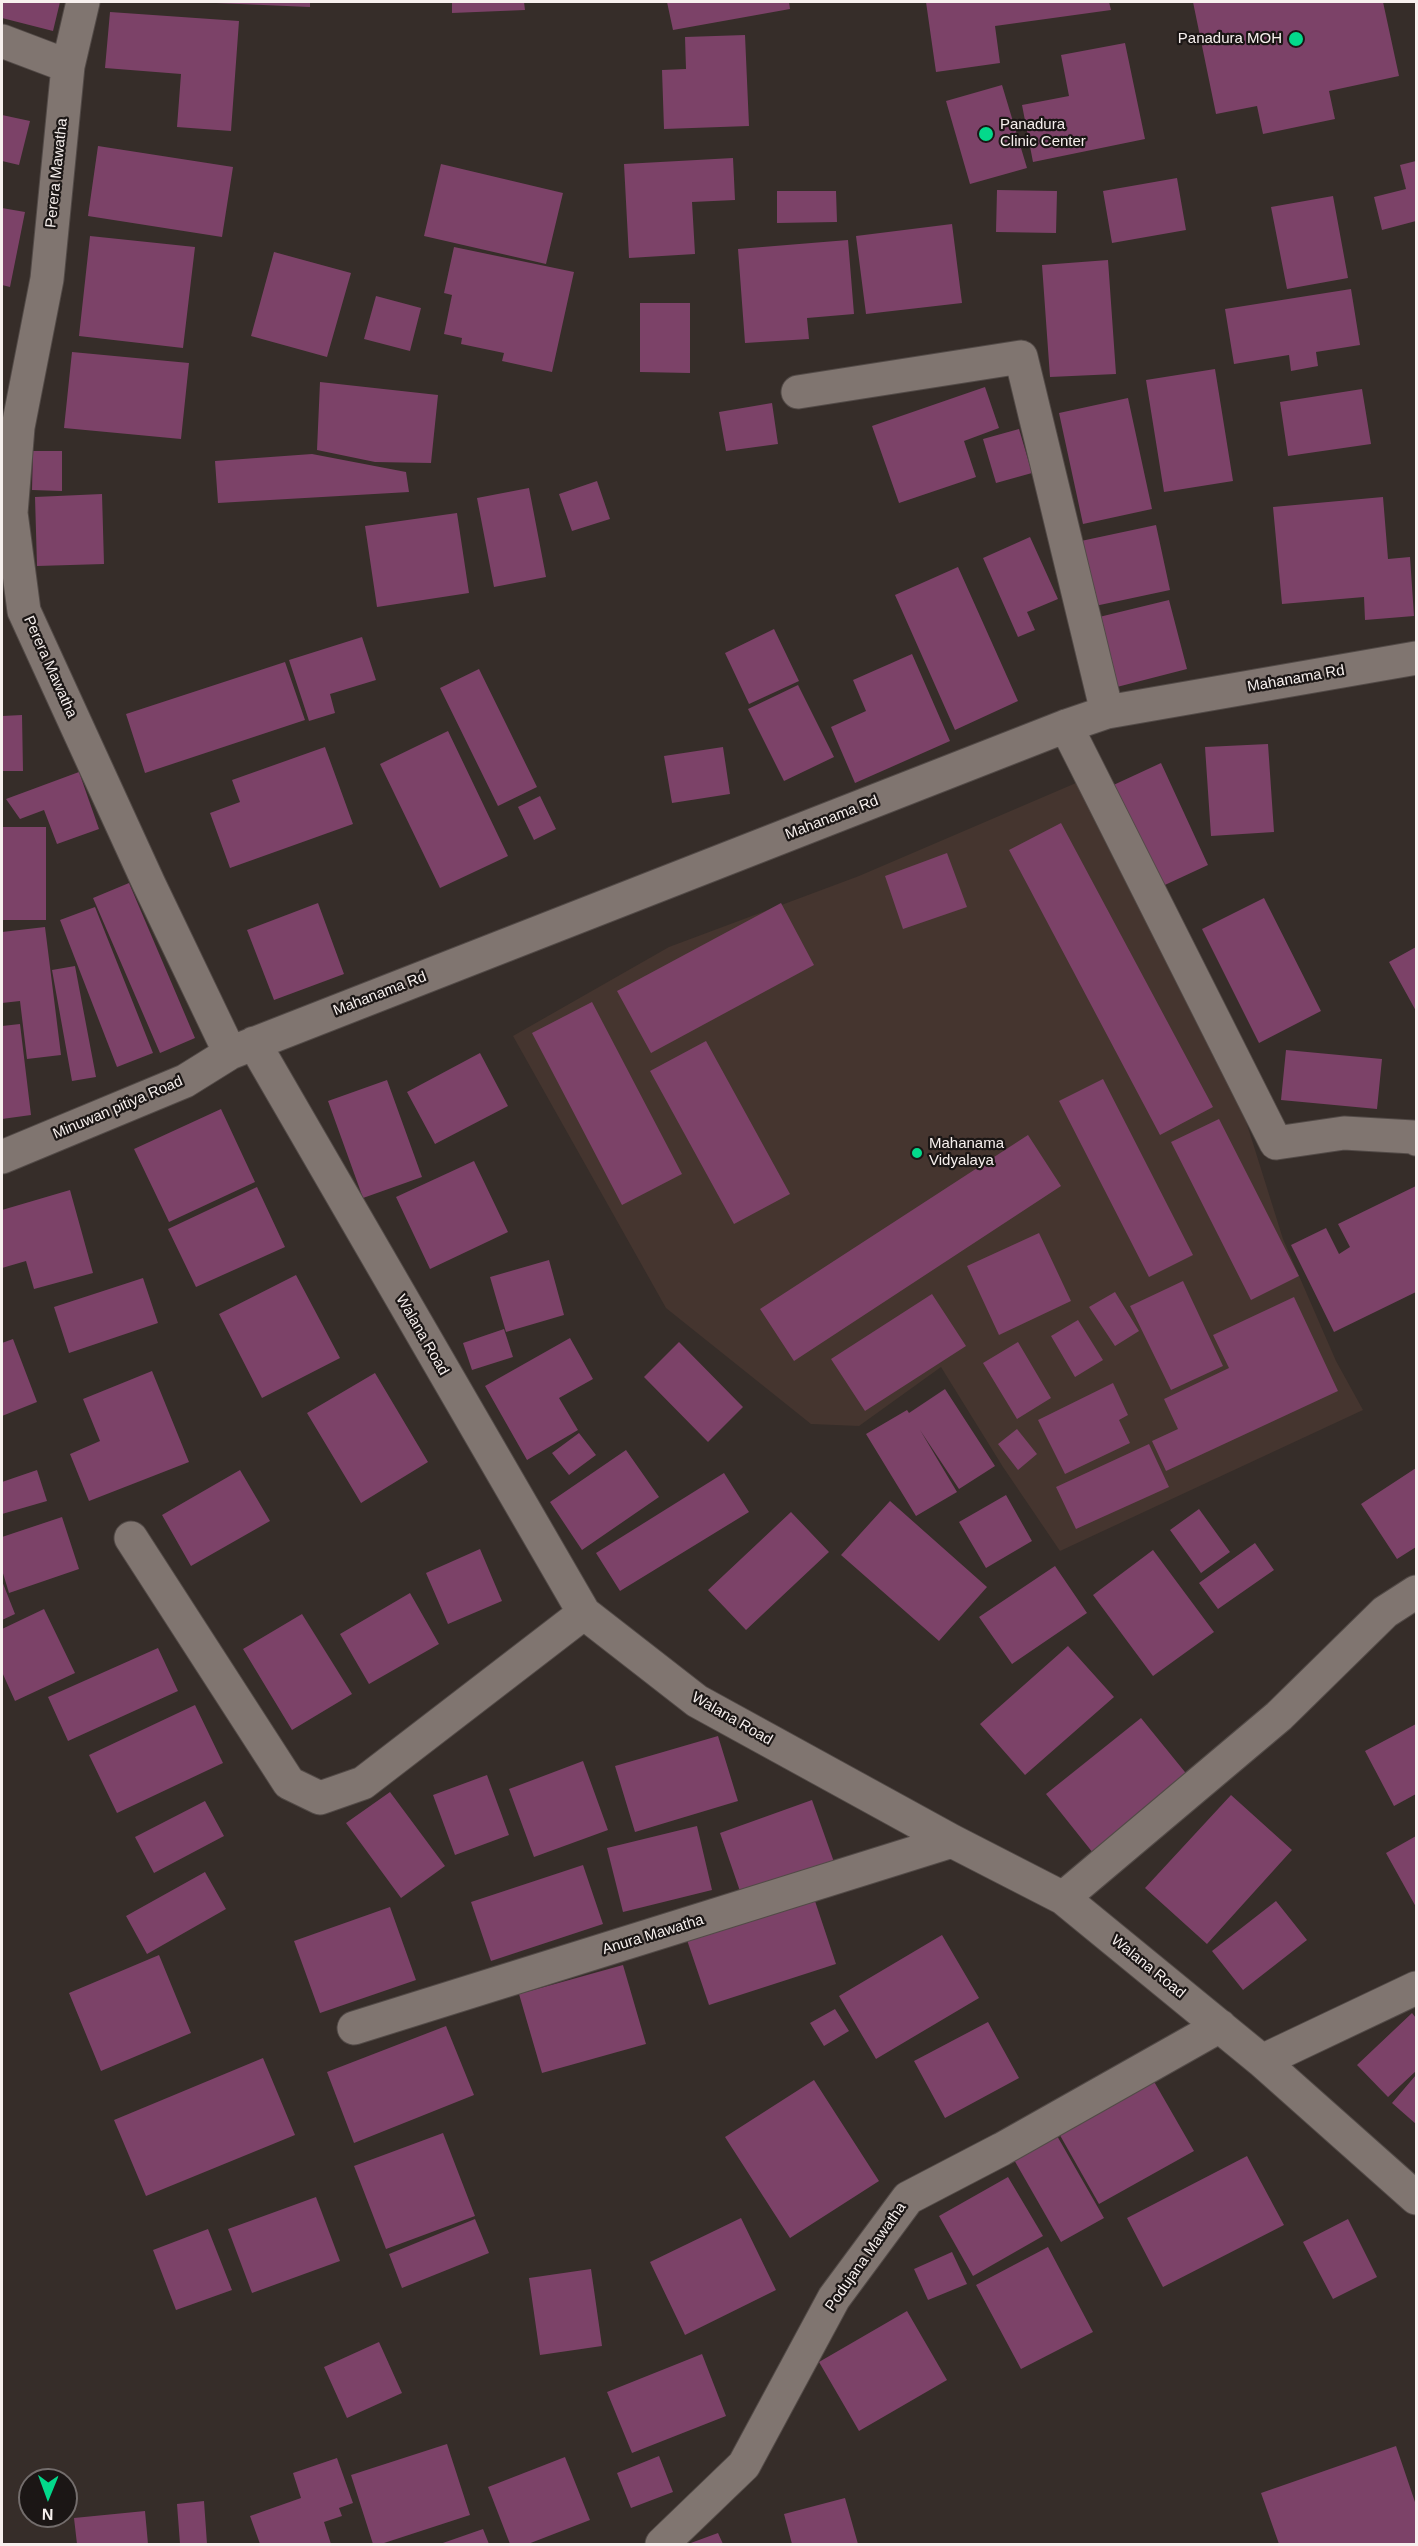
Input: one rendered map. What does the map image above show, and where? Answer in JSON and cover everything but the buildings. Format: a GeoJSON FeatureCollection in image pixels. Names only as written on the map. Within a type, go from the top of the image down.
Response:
{"type":"FeatureCollection","features":[{"type":"Feature","properties":{"kind":"street","name":"Perera Mawatha"},"geometry":{"type":"LineString","coordinates":[[83,2],[68,66],[46,279],[18,427],[8,466],[11,513],[24,611],[149,884],[250,1045]]}},
{"type":"Feature","properties":{"kind":"street"},"geometry":{"type":"LineString","coordinates":[[2,41],[68,66]]}},
{"type":"Feature","properties":{"kind":"street"},"geometry":{"type":"LineString","coordinates":[[798,392],[1022,357],[1107,712]]}},
{"type":"Feature","properties":{"kind":"street","name":"Mahanama Rd"},"geometry":{"type":"LineString","coordinates":[[250,1045],[1066,726],[1107,712],[1416,658]]}},
{"type":"Feature","properties":{"kind":"street"},"geometry":{"type":"LineString","coordinates":[[1066,726],[1276,1143],[1344,1133],[1416,1139]]}},
{"type":"Feature","properties":{"kind":"street","name":"Minuwan pitiya Road"},"geometry":{"type":"LineString","coordinates":[[2,1157],[185,1081],[250,1045]]}},
{"type":"Feature","properties":{"kind":"street","name":"Walana Road"},"geometry":{"type":"LineString","coordinates":[[250,1045],[584,1613],[698,1701],[952,1841],[1063,1898],[1262,2061],[1416,2199]]}},
{"type":"Feature","properties":{"kind":"street"},"geometry":{"type":"LineString","coordinates":[[131,1538],[289,1783],[320,1797],[363,1783],[584,1613]]}},
{"type":"Feature","properties":{"kind":"street"},"geometry":{"type":"LineString","coordinates":[[1063,1898],[1279,1716],[1385,1612],[1416,1592]]}},
{"type":"Feature","properties":{"kind":"street","name":"Anura Mawatha"},"geometry":{"type":"LineString","coordinates":[[354,2028],[952,1841]]}},
{"type":"Feature","properties":{"kind":"street"},"geometry":{"type":"LineString","coordinates":[[1262,2061],[1416,1988]]}},
{"type":"Feature","properties":{"kind":"street","name":"Podujana Mawatha"},"geometry":{"type":"LineString","coordinates":[[662,2544],[744,2465],[834,2298],[908,2198],[1002,2149],[1220,2026]]}},
{"type":"Feature","properties":{"kind":"shaded area","name":"Mahanama Vidyalaya"},"geometry":{"type":"Polygon","coordinates":[[[1083,780],[1229,1067],[1283,1239],[1336,1361],[1363,1410],[1060,1551],[1003,1467],[941,1367],[859,1426],[811,1424],[666,1308],[513,1036],[669,947],[859,876],[1083,780]]]}},
{"type":"Feature","properties":{"kind":"place","name":"Panadura MOH"},"geometry":{"type":"Point","coordinates":[1296,39]}},
{"type":"Feature","properties":{"kind":"place","name":"Panadura Clinic Center"},"geometry":{"type":"Point","coordinates":[986,134]}},
{"type":"Feature","properties":{"kind":"place","name":"Mahanama Vidyalaya"},"geometry":{"type":"Point","coordinates":[917,1153]}}]}
